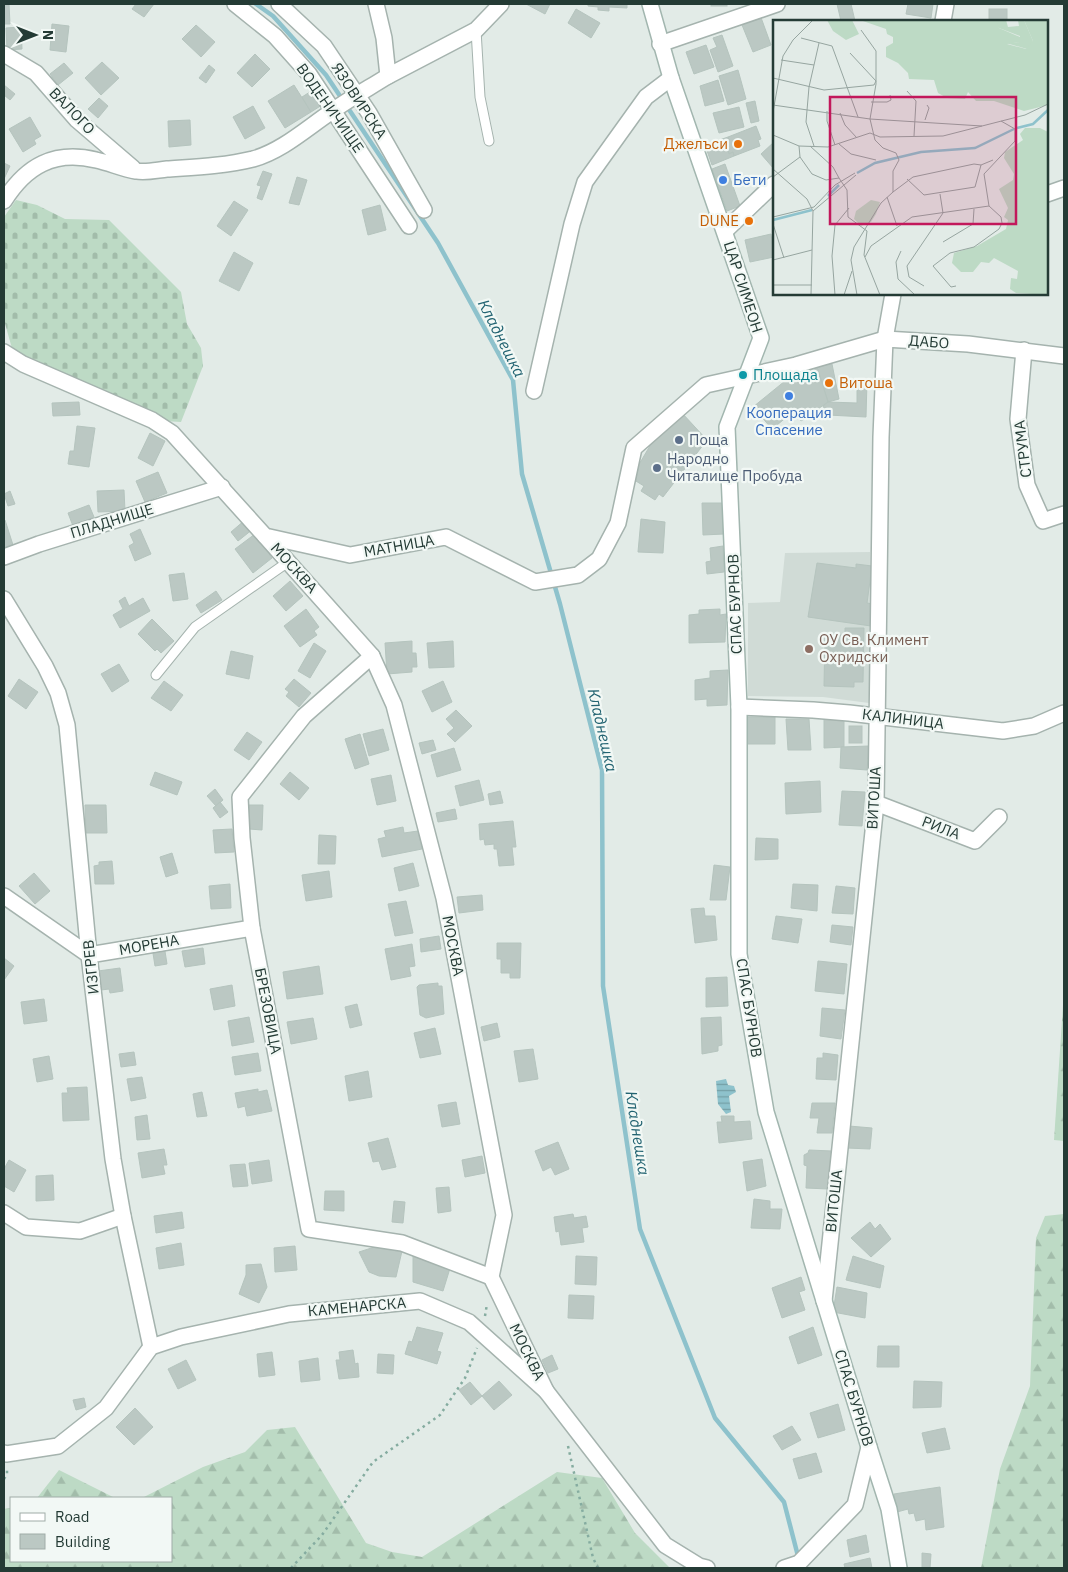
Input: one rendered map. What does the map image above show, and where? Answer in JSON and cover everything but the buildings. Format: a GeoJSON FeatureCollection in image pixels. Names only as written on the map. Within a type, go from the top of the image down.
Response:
{"type":"FeatureCollection","features":[{"type":"Feature","properties":{"kind":"street","name":"ВОДЕНИЧИЩЕ"},"geometry":{"type":"LineString","coordinates":[[235,4],[280,42],[309,74],[409,226]]}},
{"type":"Feature","properties":{"kind":"street","name":"ЯЗОВИРСКА"},"geometry":{"type":"LineString","coordinates":[[279,4],[324,46],[355,97],[369,114],[424,210]]}},
{"type":"Feature","properties":{"kind":"street"},"geometry":{"type":"LineString","coordinates":[[376,4],[384,38],[388,76]]}},
{"type":"Feature","properties":{"kind":"street"},"geometry":{"type":"LineString","coordinates":[[4,201],[14,185],[28,172],[58,157],[95,159],[138,171],[222,166],[256,158],[283,145],[388,76],[476,30],[501,4]]}},
{"type":"Feature","properties":{"kind":"street","name":"ЦАР СИМЕОН"},"geometry":{"type":"LineString","coordinates":[[650,4],[671,78],[761,338],[727,427]]}},
{"type":"Feature","properties":{"kind":"street"},"geometry":{"type":"LineString","coordinates":[[660,44],[777,4]]}},
{"type":"Feature","properties":{"kind":"street"},"geometry":{"type":"LineString","coordinates":[[944,20],[946,4]]}},
{"type":"Feature","properties":{"kind":"street","name":"ВАЛОГО"},"geometry":{"type":"LineString","coordinates":[[4,54],[36,73],[77,120],[138,171]]}},
{"type":"Feature","properties":{"kind":"street"},"geometry":{"type":"LineString","coordinates":[[534,391],[572,224],[585,182],[646,97],[671,78]]}},
{"type":"Feature","properties":{"kind":"street"},"geometry":{"type":"LineString","coordinates":[[724,231],[773,185]]}},
{"type":"Feature","properties":{"kind":"street"},"geometry":{"type":"LineString","coordinates":[[1048,194],[1064,188]]}},
{"type":"Feature","properties":{"kind":"street","name":"ВИТОША"},"geometry":{"type":"LineString","coordinates":[[824,1301],[876,803],[881,437],[886,339],[893,295]]}},
{"type":"Feature","properties":{"kind":"street","name":"ДАБО"},"geometry":{"type":"LineString","coordinates":[[796,365],[886,339],[1024,350],[1064,356]]}},
{"type":"Feature","properties":{"kind":"street","name":"СТРУМА"},"geometry":{"type":"LineString","coordinates":[[1024,350],[1018,419],[1027,485],[1043,521],[1064,514]]}},
{"type":"Feature","properties":{"kind":"street"},"geometry":{"type":"LineString","coordinates":[[4,352],[23,364],[152,420],[172,433],[265,536]]}},
{"type":"Feature","properties":{"kind":"street","name":"МАТНИЦА"},"geometry":{"type":"LineString","coordinates":[[265,536],[350,555],[446,537],[535,582],[578,575],[599,559],[618,523],[634,448],[706,385],[796,365]]}},
{"type":"Feature","properties":{"kind":"street","name":"СПАС БУРНОВ"},"geometry":{"type":"LineString","coordinates":[[727,427],[739,707],[739,954],[766,1112],[889,1509],[899,1568]]}},
{"type":"Feature","properties":{"kind":"street","name":"ПЛАДНИЩЕ"},"geometry":{"type":"LineString","coordinates":[[4,557],[39,544],[222,487]]}},
{"type":"Feature","properties":{"kind":"street","name":"МОСКВА"},"geometry":{"type":"LineString","coordinates":[[265,536],[372,656],[394,705],[444,898],[504,1215],[491,1277],[546,1391]]}},
{"type":"Feature","properties":{"kind":"street","name":"ИЗГРЕВ"},"geometry":{"type":"LineString","coordinates":[[4,599],[54,684],[67,725],[89,956],[113,1159],[151,1347]]}},
{"type":"Feature","properties":{"kind":"street","name":"БРЕЗОВИЦА"},"geometry":{"type":"LineString","coordinates":[[372,656],[304,716],[240,797],[242,838],[252,928],[309,1229],[402,1243],[491,1277]]}},
{"type":"Feature","properties":{"kind":"street","name":"КАЛИНИЦА"},"geometry":{"type":"LineString","coordinates":[[739,707],[813,710],[1003,731],[1034,726],[1064,713]]}},
{"type":"Feature","properties":{"kind":"street","name":"РИЛА"},"geometry":{"type":"LineString","coordinates":[[876,803],[975,841],[998,816]]}},
{"type":"Feature","properties":{"kind":"street"},"geometry":{"type":"LineString","coordinates":[[4,896],[89,956]]}},
{"type":"Feature","properties":{"kind":"street","name":"МОРЕНА"},"geometry":{"type":"LineString","coordinates":[[89,956],[252,928]]}},
{"type":"Feature","properties":{"kind":"street"},"geometry":{"type":"LineString","coordinates":[[4,1213],[26,1227],[80,1231],[123,1216]]}},
{"type":"Feature","properties":{"kind":"street","name":"КАМЕНАРСКА"},"geometry":{"type":"LineString","coordinates":[[151,1347],[181,1337],[289,1314],[420,1301],[468,1322],[546,1391],[665,1545],[699,1566],[707,1568]]}},
{"type":"Feature","properties":{"kind":"street"},"geometry":{"type":"LineString","coordinates":[[4,1453],[58,1446],[106,1408],[151,1347]]}},
{"type":"Feature","properties":{"kind":"street"},"geometry":{"type":"LineString","coordinates":[[784,1568],[800,1563],[855,1505],[869,1447]]}},
{"type":"Feature","properties":{"kind":"lane"},"geometry":{"type":"LineString","coordinates":[[476,30],[480,97],[489,141]]}},
{"type":"Feature","properties":{"kind":"lane"},"geometry":{"type":"LineString","coordinates":[[156,675],[195,627],[288,562]]}},
{"type":"Feature","properties":{"kind":"path"},"geometry":{"type":"LineString","coordinates":[[291,1568],[322,1535],[373,1462],[440,1415],[465,1378],[483,1334],[491,1277]]}},
{"type":"Feature","properties":{"kind":"path"},"geometry":{"type":"LineString","coordinates":[[567,1441],[594,1558],[598,1568]]}},
{"type":"Feature","properties":{"kind":"shaded area","name":"ОУ Св. Климент Охридски"},"geometry":{"type":"Polygon","coordinates":[[[870,552],[869,703],[823,697],[748,696],[748,603],[780,602],[785,553],[870,552]]]}},
{"type":"Feature","properties":{"kind":"green space"},"geometry":{"type":"Polygon","coordinates":[[[16,200],[37,205],[65,219],[109,220],[181,292],[187,324],[201,348],[203,366],[181,422],[164,421],[13,352],[4,320],[4,217],[16,200]]]}},
{"type":"Feature","properties":{"kind":"green space"},"geometry":{"type":"Polygon","coordinates":[[[1064,990],[1064,1141],[1054,1140],[1064,990]]]}},
{"type":"Feature","properties":{"kind":"green space"},"geometry":{"type":"Polygon","coordinates":[[[1064,1214],[1064,1568],[981,1568],[1000,1469],[1030,1386],[1036,1238],[1045,1216],[1064,1214]]]}},
{"type":"Feature","properties":{"kind":"green space"},"geometry":{"type":"Polygon","coordinates":[[[295,1427],[366,1543],[392,1552],[422,1557],[557,1472],[602,1478],[635,1533],[670,1568],[4,1568],[4,1509],[10,1508],[10,1562],[172,1562],[172,1497],[144,1497],[203,1467],[245,1452],[267,1430],[295,1427]]]}},
{"type":"Feature","properties":{"kind":"green space"},"geometry":{"type":"Polygon","coordinates":[[[59,1470],[113,1497],[38,1497],[59,1470]]]}},
{"type":"Feature","properties":{"kind":"water"},"geometry":{"type":"Polygon","coordinates":[[[726,1079],[728,1085],[734,1086],[736,1092],[729,1096],[731,1112],[726,1114],[718,1104],[716,1081],[726,1079]]]}},
{"type":"Feature","properties":{"kind":"waterway","name":"Кладнешка"},"geometry":{"type":"LineString","coordinates":[[256,4],[273,16],[326,75],[438,243],[513,380],[522,474],[560,604],[602,770],[603,986],[640,1229],[715,1418],[784,1502],[799,1560]]}},
{"type":"Feature","properties":{"kind":"place","name":"Джелъси"},"geometry":{"type":"Point","coordinates":[738,144]}},
{"type":"Feature","properties":{"kind":"place","name":"Бети"},"geometry":{"type":"Point","coordinates":[723,180]}},
{"type":"Feature","properties":{"kind":"place","name":"DUNE"},"geometry":{"type":"Point","coordinates":[749,221]}},
{"type":"Feature","properties":{"kind":"place","name":"Площада"},"geometry":{"type":"Point","coordinates":[743,375]}},
{"type":"Feature","properties":{"kind":"place","name":"Витоша"},"geometry":{"type":"Point","coordinates":[829,383]}},
{"type":"Feature","properties":{"kind":"place","name":"Кооперация Спасение"},"geometry":{"type":"Point","coordinates":[789,396]}},
{"type":"Feature","properties":{"kind":"place","name":"Поща"},"geometry":{"type":"Point","coordinates":[679,440]}},
{"type":"Feature","properties":{"kind":"place","name":"Народно Читалище Пробуда"},"geometry":{"type":"Point","coordinates":[657,468]}},
{"type":"Feature","properties":{"kind":"place","name":"ОУ Св. Климент Охридски"},"geometry":{"type":"Point","coordinates":[809,649]}}]}
